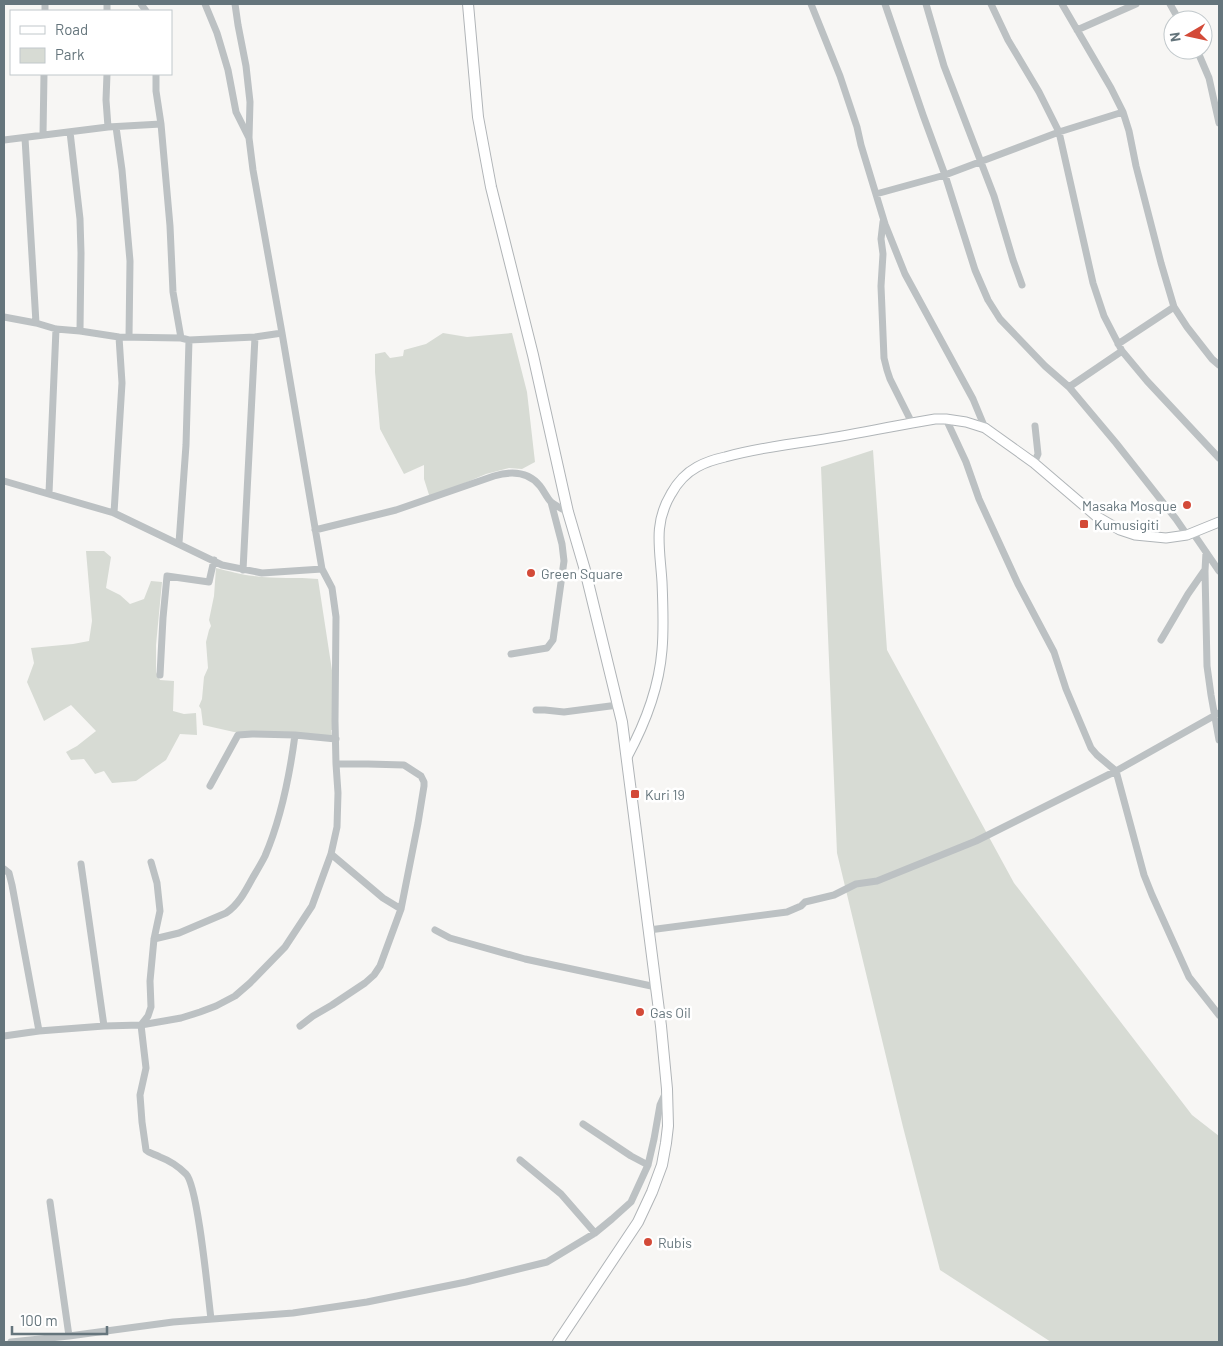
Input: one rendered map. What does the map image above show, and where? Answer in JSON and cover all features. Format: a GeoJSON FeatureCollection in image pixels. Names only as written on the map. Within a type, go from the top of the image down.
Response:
{"type":"FeatureCollection","features":[{"type":"Feature","properties":{"kind":"highway"},"geometry":{"type":"LineString","coordinates":[[468,4],[478,116],[493,196],[533,355],[568,512],[585,570],[622,722],[667,1089],[667,1135],[662,1165],[652,1192],[638,1222],[558,1342]]}},
{"type":"Feature","properties":{"kind":"main road"},"geometry":{"type":"LineString","coordinates":[[627,757],[641,732],[660,668],[663,609],[658,534],[664,505],[674,487],[685,476],[696,467],[709,461],[768,447],[935,419],[946,419],[966,422],[985,428],[1034,463],[1096,516],[1120,530],[1135,535],[1166,538],[1190,534],[1219,522]]}},
{"type":"Feature","properties":{"kind":"street"},"geometry":{"type":"LineString","coordinates":[[205,4],[217,33],[228,70],[236,112],[249,138]]}},
{"type":"Feature","properties":{"kind":"street"},"geometry":{"type":"LineString","coordinates":[[4,1036],[39,1031],[141,1025],[181,1018],[208,1009],[236,996],[285,946],[301,924],[312,906],[331,854],[337,827],[338,792],[336,764],[336,617],[332,588],[322,568],[253,170],[249,138],[250,102],[235,4]]}},
{"type":"Feature","properties":{"kind":"street"},"geometry":{"type":"LineString","coordinates":[[811,4],[843,85],[883,219],[905,274],[957,368],[985,428]]}},
{"type":"Feature","properties":{"kind":"street"},"geometry":{"type":"LineString","coordinates":[[885,4],[945,175],[975,270],[988,300],[1000,319],[1045,366],[1069,387],[1122,450],[1176,520],[1206,552],[1219,571]]}},
{"type":"Feature","properties":{"kind":"street"},"geometry":{"type":"LineString","coordinates":[[926,4],[944,66],[994,196],[1010,252],[1022,284]]}},
{"type":"Feature","properties":{"kind":"street"},"geometry":{"type":"LineString","coordinates":[[991,4],[1008,40],[1039,92],[1059,132],[1097,298],[1111,331],[1120,348],[1160,395],[1219,458]]}},
{"type":"Feature","properties":{"kind":"street"},"geometry":{"type":"LineString","coordinates":[[1062,4],[1123,112],[1160,263],[1174,307],[1197,340],[1219,365]]}},
{"type":"Feature","properties":{"kind":"street"},"geometry":{"type":"LineString","coordinates":[[1077,30],[1136,4]]}},
{"type":"Feature","properties":{"kind":"street"},"geometry":{"type":"LineString","coordinates":[[1201,60],[1209,78],[1219,123]]}},
{"type":"Feature","properties":{"kind":"street"},"geometry":{"type":"LineString","coordinates":[[43,135],[44,75]]}},
{"type":"Feature","properties":{"kind":"street"},"geometry":{"type":"LineString","coordinates":[[107,75],[108,127]]}},
{"type":"Feature","properties":{"kind":"street"},"geometry":{"type":"LineString","coordinates":[[156,75],[156,91],[161,124],[171,234],[173,292],[185,339],[186,445],[179,543]]}},
{"type":"Feature","properties":{"kind":"street"},"geometry":{"type":"LineString","coordinates":[[876,194],[945,175],[1059,132],[1123,112]]}},
{"type":"Feature","properties":{"kind":"street"},"geometry":{"type":"LineString","coordinates":[[4,140],[108,127],[161,124]]}},
{"type":"Feature","properties":{"kind":"street"},"geometry":{"type":"LineString","coordinates":[[116,127],[130,261],[129,337]]}},
{"type":"Feature","properties":{"kind":"street"},"geometry":{"type":"LineString","coordinates":[[70,132],[80,219],[80,331]]}},
{"type":"Feature","properties":{"kind":"street"},"geometry":{"type":"LineString","coordinates":[[26,138],[36,323]]}},
{"type":"Feature","properties":{"kind":"street"},"geometry":{"type":"LineString","coordinates":[[883,219],[881,286],[884,358],[890,379],[912,423]]}},
{"type":"Feature","properties":{"kind":"street"},"geometry":{"type":"LineString","coordinates":[[1069,387],[1174,307]]}},
{"type":"Feature","properties":{"kind":"street"},"geometry":{"type":"LineString","coordinates":[[4,316],[56,329],[119,337],[185,339],[255,337],[282,333]]}},
{"type":"Feature","properties":{"kind":"street"},"geometry":{"type":"LineString","coordinates":[[49,493],[56,329]]}},
{"type":"Feature","properties":{"kind":"street"},"geometry":{"type":"LineString","coordinates":[[114,513],[122,383],[119,337]]}},
{"type":"Feature","properties":{"kind":"street"},"geometry":{"type":"LineString","coordinates":[[242,570],[255,337]]}},
{"type":"Feature","properties":{"kind":"street"},"geometry":{"type":"LineString","coordinates":[[946,419],[1018,584],[1054,652],[1066,689],[1091,748],[1116,770],[1144,876],[1189,977],[1219,1014]]}},
{"type":"Feature","properties":{"kind":"street"},"geometry":{"type":"LineString","coordinates":[[1034,463],[1038,454],[1035,426]]}},
{"type":"Feature","properties":{"kind":"street"},"geometry":{"type":"LineString","coordinates":[[315,530],[396,510],[504,473],[525,474],[538,484],[551,502],[562,544],[564,561],[553,640],[547,648],[511,654]]}},
{"type":"Feature","properties":{"kind":"street"},"geometry":{"type":"LineString","coordinates":[[4,481],[114,513],[222,564],[242,570],[262,573],[322,568]]}},
{"type":"Feature","properties":{"kind":"street"},"geometry":{"type":"LineString","coordinates":[[551,502],[568,512]]}},
{"type":"Feature","properties":{"kind":"street"},"geometry":{"type":"LineString","coordinates":[[1206,552],[1207,666],[1211,695],[1217,714],[1219,740]]}},
{"type":"Feature","properties":{"kind":"street"},"geometry":{"type":"LineString","coordinates":[[160,675],[162,618],[168,576],[210,582],[214,560]]}},
{"type":"Feature","properties":{"kind":"street"},"geometry":{"type":"LineString","coordinates":[[1161,640],[1188,594],[1205,571]]}},
{"type":"Feature","properties":{"kind":"street"},"geometry":{"type":"LineString","coordinates":[[536,710],[564,712],[618,705]]}},
{"type":"Feature","properties":{"kind":"street"},"geometry":{"type":"LineString","coordinates":[[649,930],[787,912],[801,906],[805,902],[834,894],[856,884],[877,881],[976,840],[1116,770],[1217,714]]}},
{"type":"Feature","properties":{"kind":"street"},"geometry":{"type":"LineString","coordinates":[[210,786],[238,735],[252,734],[336,739]]}},
{"type":"Feature","properties":{"kind":"street"},"geometry":{"type":"LineString","coordinates":[[154,939],[179,933],[226,913],[239,901],[264,856],[278,821],[293,753],[294,736]]}},
{"type":"Feature","properties":{"kind":"street"},"geometry":{"type":"LineString","coordinates":[[300,1026],[365,984],[380,966],[401,910],[424,786],[423,778],[404,765],[336,764]]}},
{"type":"Feature","properties":{"kind":"street"},"geometry":{"type":"LineString","coordinates":[[331,854],[383,898],[401,910]]}},
{"type":"Feature","properties":{"kind":"street"},"geometry":{"type":"LineString","coordinates":[[151,862],[157,883],[160,912],[154,939],[150,982],[151,1007],[148,1016],[141,1025],[145,1075],[140,1095],[145,1146],[149,1153],[161,1157],[187,1175],[191,1183],[196,1203],[211,1319]]}},
{"type":"Feature","properties":{"kind":"street"},"geometry":{"type":"LineString","coordinates":[[81,864],[104,1026]]}},
{"type":"Feature","properties":{"kind":"street"},"geometry":{"type":"LineString","coordinates":[[4,869],[9,873],[12,885],[39,1031]]}},
{"type":"Feature","properties":{"kind":"street"},"geometry":{"type":"LineString","coordinates":[[435,930],[450,938],[525,959],[656,987]]}},
{"type":"Feature","properties":{"kind":"street"},"geometry":{"type":"LineString","coordinates":[[11,1342],[173,1322],[294,1313],[367,1302],[466,1282],[547,1262],[595,1233],[631,1202],[648,1165],[660,1105],[667,1089]]}},
{"type":"Feature","properties":{"kind":"street"},"geometry":{"type":"LineString","coordinates":[[583,1124],[648,1165]]}},
{"type":"Feature","properties":{"kind":"street"},"geometry":{"type":"LineString","coordinates":[[520,1160],[561,1194],[595,1233]]}},
{"type":"Feature","properties":{"kind":"street"},"geometry":{"type":"LineString","coordinates":[[50,1202],[69,1336]]}},
{"type":"Feature","properties":{"kind":"green space"},"geometry":{"type":"Polygon","coordinates":[[[443,333],[467,337],[512,333],[527,392],[535,462],[522,469],[509,468],[486,474],[430,498],[424,479],[424,465],[404,474],[380,429],[375,354],[385,352],[390,358],[403,356],[404,350],[426,344],[443,333]]]}},
{"type":"Feature","properties":{"kind":"green space"},"geometry":{"type":"Polygon","coordinates":[[[873,450],[887,650],[1014,883],[1192,1115],[1219,1136],[1219,1342],[1051,1342],[940,1270],[903,1127],[837,853],[821,467],[873,450]]]}},
{"type":"Feature","properties":{"kind":"green space"},"geometry":{"type":"Polygon","coordinates":[[[86,551],[104,551],[111,557],[106,588],[120,595],[130,604],[144,599],[151,581],[162,582],[156,645],[156,672],[160,680],[174,681],[173,711],[184,714],[196,713],[197,735],[180,734],[166,760],[136,781],[112,783],[104,771],[95,774],[84,759],[71,760],[66,752],[96,731],[71,705],[44,721],[27,682],[34,663],[31,648],[89,641],[92,621],[86,551]]]}},
{"type":"Feature","properties":{"kind":"green space"},"geometry":{"type":"Polygon","coordinates":[[[216,568],[262,577],[318,579],[335,690],[335,730],[331,730],[332,736],[319,734],[245,733],[203,725],[199,706],[202,699],[204,677],[208,668],[206,642],[211,626],[209,620],[214,596],[216,568]]]}},
{"type":"Feature","properties":{"kind":"place","name":"Masaka Mosque"},"geometry":{"type":"Point","coordinates":[1187,505]}},
{"type":"Feature","properties":{"kind":"place","name":"Kumusigiti"},"geometry":{"type":"Point","coordinates":[1084,524]}},
{"type":"Feature","properties":{"kind":"place","name":"Green Square"},"geometry":{"type":"Point","coordinates":[531,573]}},
{"type":"Feature","properties":{"kind":"place","name":"Kuri 19"},"geometry":{"type":"Point","coordinates":[635,794]}},
{"type":"Feature","properties":{"kind":"place","name":"Gas Oil"},"geometry":{"type":"Point","coordinates":[640,1012]}},
{"type":"Feature","properties":{"kind":"place","name":"Rubis"},"geometry":{"type":"Point","coordinates":[648,1242]}}]}
